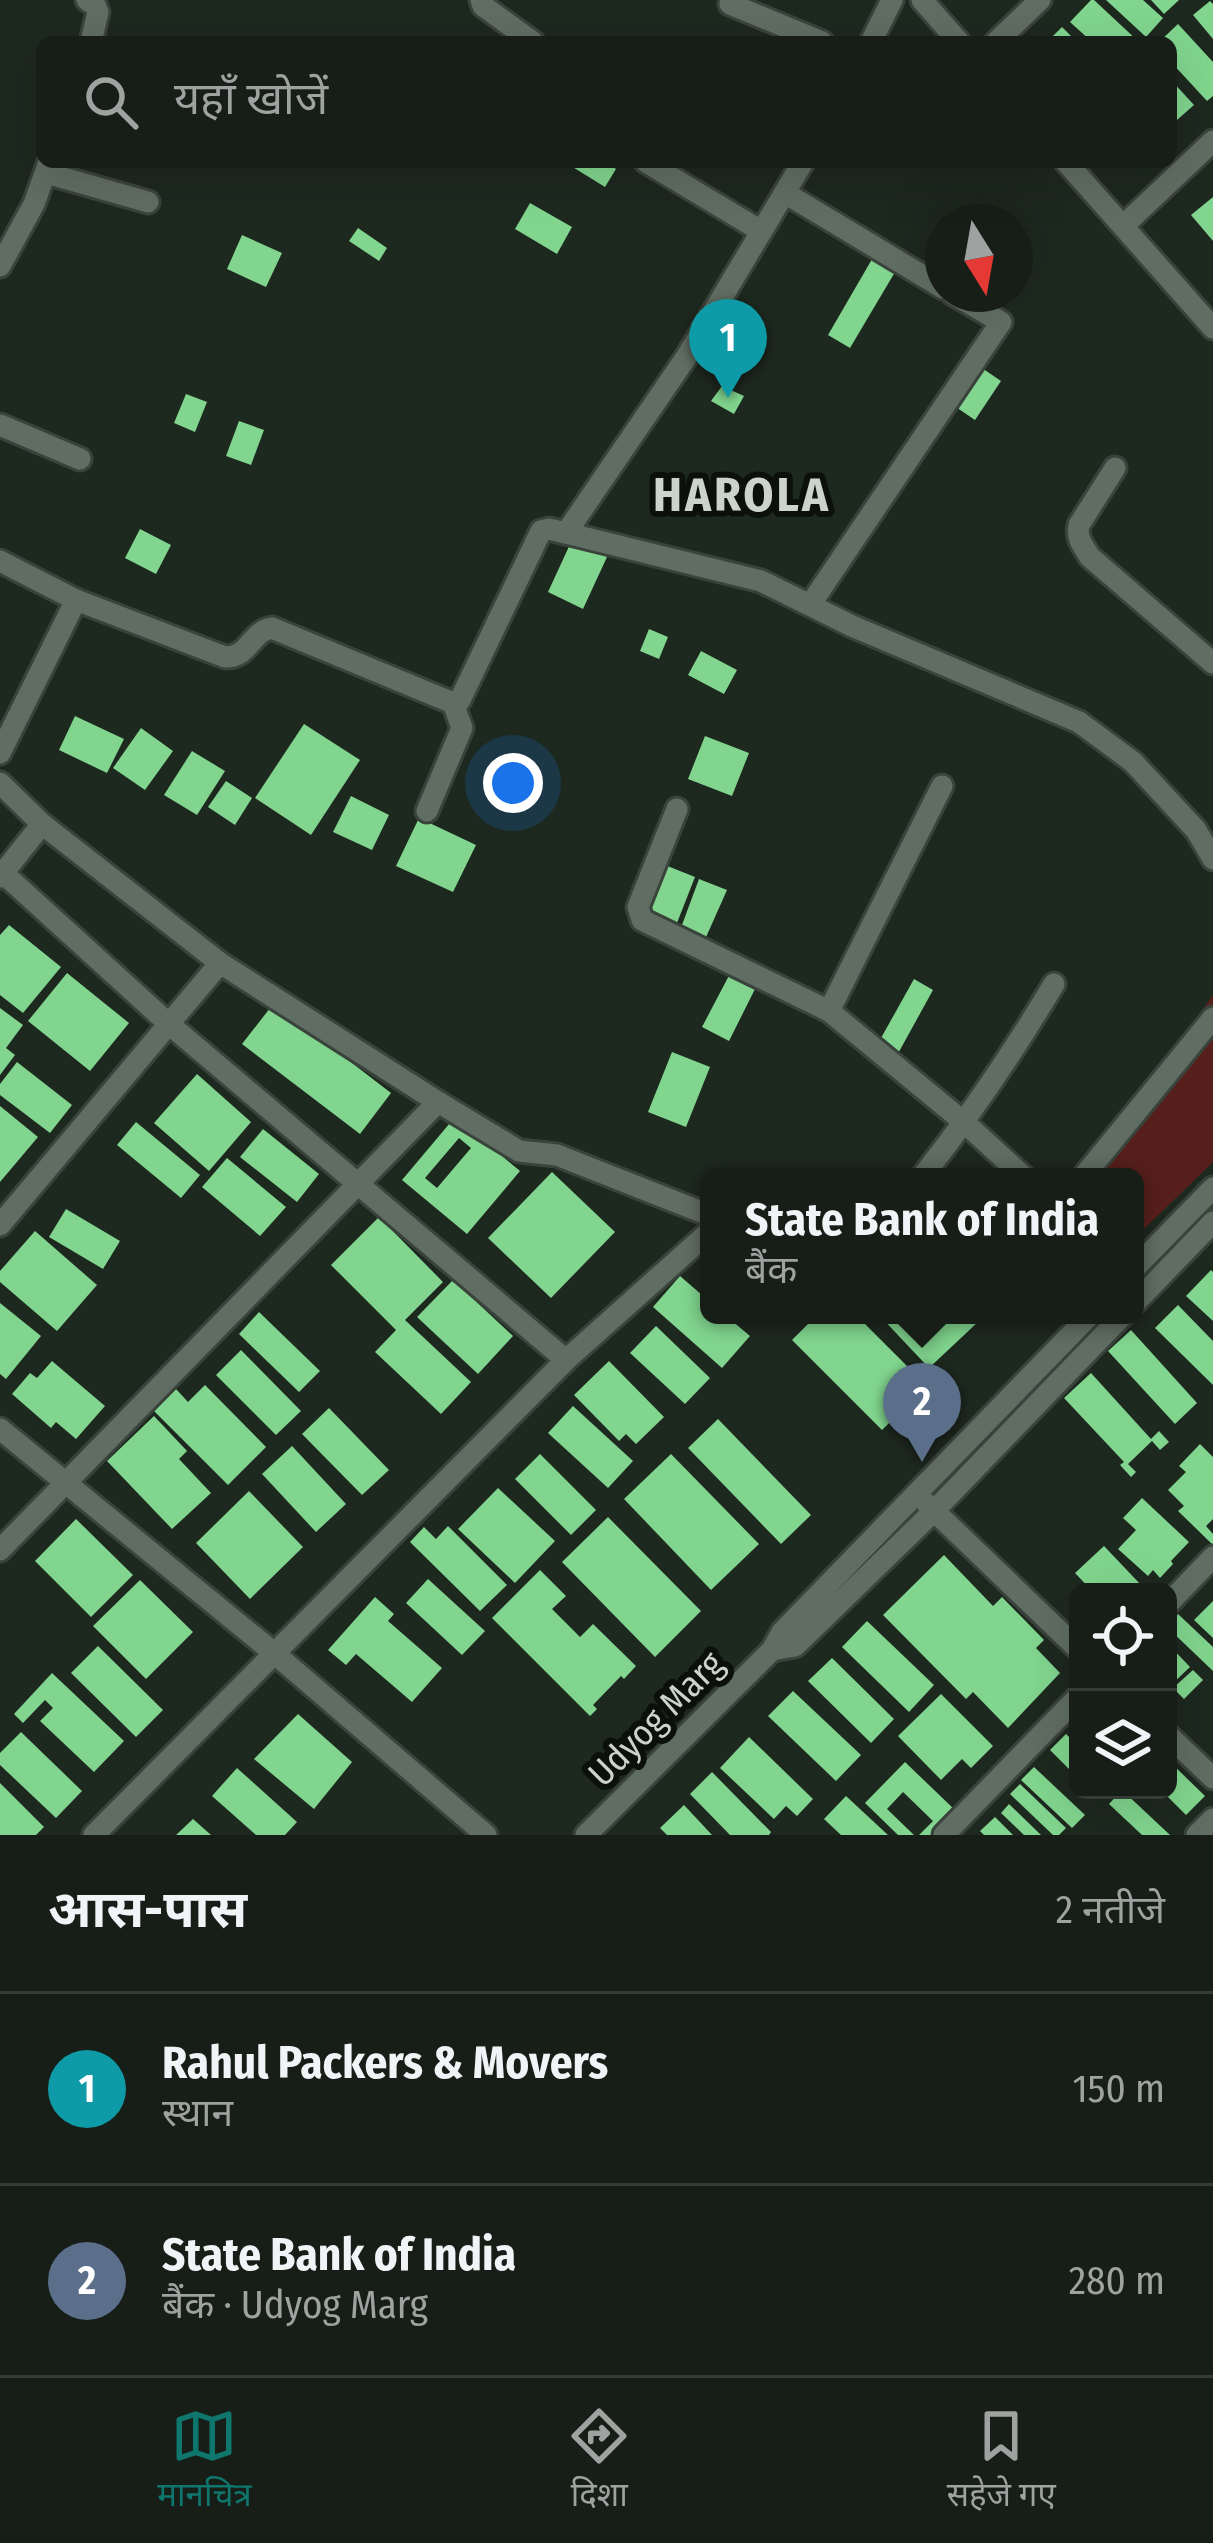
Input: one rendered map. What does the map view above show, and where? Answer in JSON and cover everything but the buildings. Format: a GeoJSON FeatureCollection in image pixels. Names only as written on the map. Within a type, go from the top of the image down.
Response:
{"type":"FeatureCollection","features":[{"type":"Feature","properties":{"kind":"street"},"geometry":{"type":"LineString","coordinates":[[87,0],[98,12],[93,36]]}},
{"type":"Feature","properties":{"kind":"street"},"geometry":{"type":"LineString","coordinates":[[481,0],[525,36]]}},
{"type":"Feature","properties":{"kind":"street"},"geometry":{"type":"LineString","coordinates":[[922,0],[954,36]]}},
{"type":"Feature","properties":{"kind":"street"},"geometry":{"type":"LineString","coordinates":[[1002,36],[1040,0]]}},
{"type":"Feature","properties":{"kind":"street"},"geometry":{"type":"LineString","coordinates":[[873,36],[887,2]]}},
{"type":"Feature","properties":{"kind":"street"},"geometry":{"type":"LineString","coordinates":[[730,4],[807,36]]}},
{"type":"Feature","properties":{"kind":"street"},"geometry":{"type":"LineString","coordinates":[[1123,226],[1213,141]]}},
{"type":"Feature","properties":{"kind":"street"},"geometry":{"type":"LineString","coordinates":[[0,266],[48,168],[148,202]]}},
{"type":"Feature","properties":{"kind":"street"},"geometry":{"type":"LineString","coordinates":[[656,168],[761,231]]}},
{"type":"Feature","properties":{"kind":"street"},"geometry":{"type":"LineString","coordinates":[[566,533],[688,356],[799,168]]}},
{"type":"Feature","properties":{"kind":"street"},"geometry":{"type":"LineString","coordinates":[[1071,168],[1213,328]]}},
{"type":"Feature","properties":{"kind":"street"},"geometry":{"type":"LineString","coordinates":[[784,193],[925,277]]}},
{"type":"Feature","properties":{"kind":"street"},"geometry":{"type":"LineString","coordinates":[[810,605],[1001,322],[984,312]]}},
{"type":"Feature","properties":{"kind":"street"},"geometry":{"type":"LineString","coordinates":[[0,424],[80,459]]}},
{"type":"Feature","properties":{"kind":"street"},"geometry":{"type":"LineString","coordinates":[[1114,468],[1079,525],[1082,544],[1090,556],[1208,649]]}},
{"type":"Feature","properties":{"kind":"street"},"geometry":{"type":"LineString","coordinates":[[0,561],[76,600],[230,658],[244,653],[264,628],[272,628],[453,703],[460,700],[541,531],[566,533],[761,581],[852,626],[1079,722],[1132,762],[1196,830],[1213,859]]}},
{"type":"Feature","properties":{"kind":"street"},"geometry":{"type":"LineString","coordinates":[[0,753],[76,600]]}},
{"type":"Feature","properties":{"kind":"street"},"geometry":{"type":"LineString","coordinates":[[428,811],[462,728],[453,703]]}},
{"type":"Feature","properties":{"kind":"street"},"geometry":{"type":"LineString","coordinates":[[0,783],[42,824],[220,963],[438,1102],[520,1150],[554,1154],[700,1211]]}},
{"type":"Feature","properties":{"kind":"street"},"geometry":{"type":"LineString","coordinates":[[829,1011],[942,786]]}},
{"type":"Feature","properties":{"kind":"street"},"geometry":{"type":"LineString","coordinates":[[677,809],[638,907],[639,916],[829,1011],[1014,1168]]}},
{"type":"Feature","properties":{"kind":"street"},"geometry":{"type":"LineString","coordinates":[[42,824],[2,875],[566,1360]]}},
{"type":"Feature","properties":{"kind":"street"},"geometry":{"type":"LineString","coordinates":[[0,1225],[220,963]]}},
{"type":"Feature","properties":{"kind":"street"},"geometry":{"type":"LineString","coordinates":[[929,1168],[965,1123],[1054,984]]}},
{"type":"Feature","properties":{"kind":"street"},"geometry":{"type":"LineString","coordinates":[[1090,1168],[1213,1018]]}},
{"type":"Feature","properties":{"kind":"street"},"geometry":{"type":"LineString","coordinates":[[0,1550],[438,1102]]}},
{"type":"Feature","properties":{"kind":"street"},"geometry":{"type":"LineString","coordinates":[[1144,1259],[1213,1188]]}},
{"type":"Feature","properties":{"kind":"street"},"geometry":{"type":"LineString","coordinates":[[1144,1294],[1213,1222]]}},
{"type":"Feature","properties":{"kind":"street"},"geometry":{"type":"LineString","coordinates":[[94,1835],[566,1360],[700,1240]]}},
{"type":"Feature","properties":{"kind":"street","name":"Udyog Marg"},"geometry":{"type":"LineString","coordinates":[[586,1835],[772,1650],[782,1632],[1081,1324]]}},
{"type":"Feature","properties":{"kind":"street","name":"Udyog Marg"},"geometry":{"type":"LineString","coordinates":[[772,1650],[795,1646],[934,1511],[1114,1324]]}},
{"type":"Feature","properties":{"kind":"street"},"geometry":{"type":"LineString","coordinates":[[0,1429],[274,1653],[486,1835]]}},
{"type":"Feature","properties":{"kind":"street"},"geometry":{"type":"LineString","coordinates":[[915,1493],[1069,1640]]}},
{"type":"Feature","properties":{"kind":"street"},"geometry":{"type":"LineString","coordinates":[[1177,1595],[1213,1557]]}},
{"type":"Feature","properties":{"kind":"street"},"geometry":{"type":"LineString","coordinates":[[944,1835],[1069,1705]]}},
{"type":"Feature","properties":{"kind":"street"},"geometry":{"type":"LineString","coordinates":[[1177,1744],[1213,1778]]}},
{"type":"Feature","properties":{"kind":"street"},"geometry":{"type":"LineString","coordinates":[[1197,1835],[1213,1819]]}},
{"type":"Feature","properties":{"kind":"shaded area"},"geometry":{"type":"Polygon","coordinates":[[[1213,995],[1213,1162],[1144,1229],[1144,1168],[1088,1168],[1213,995]]]}},
{"type":"Feature","properties":{"kind":"place","name":"Rahul Packers & Movers"},"geometry":{"type":"Point","coordinates":[728,398]}},
{"type":"Feature","properties":{"kind":"place","name":"State Bank of India"},"geometry":{"type":"Point","coordinates":[922,1462]}},
{"type":"Feature","properties":{"kind":"district","name":"HAROLA"},"geometry":{"type":"Point","coordinates":[742,495]}}]}
